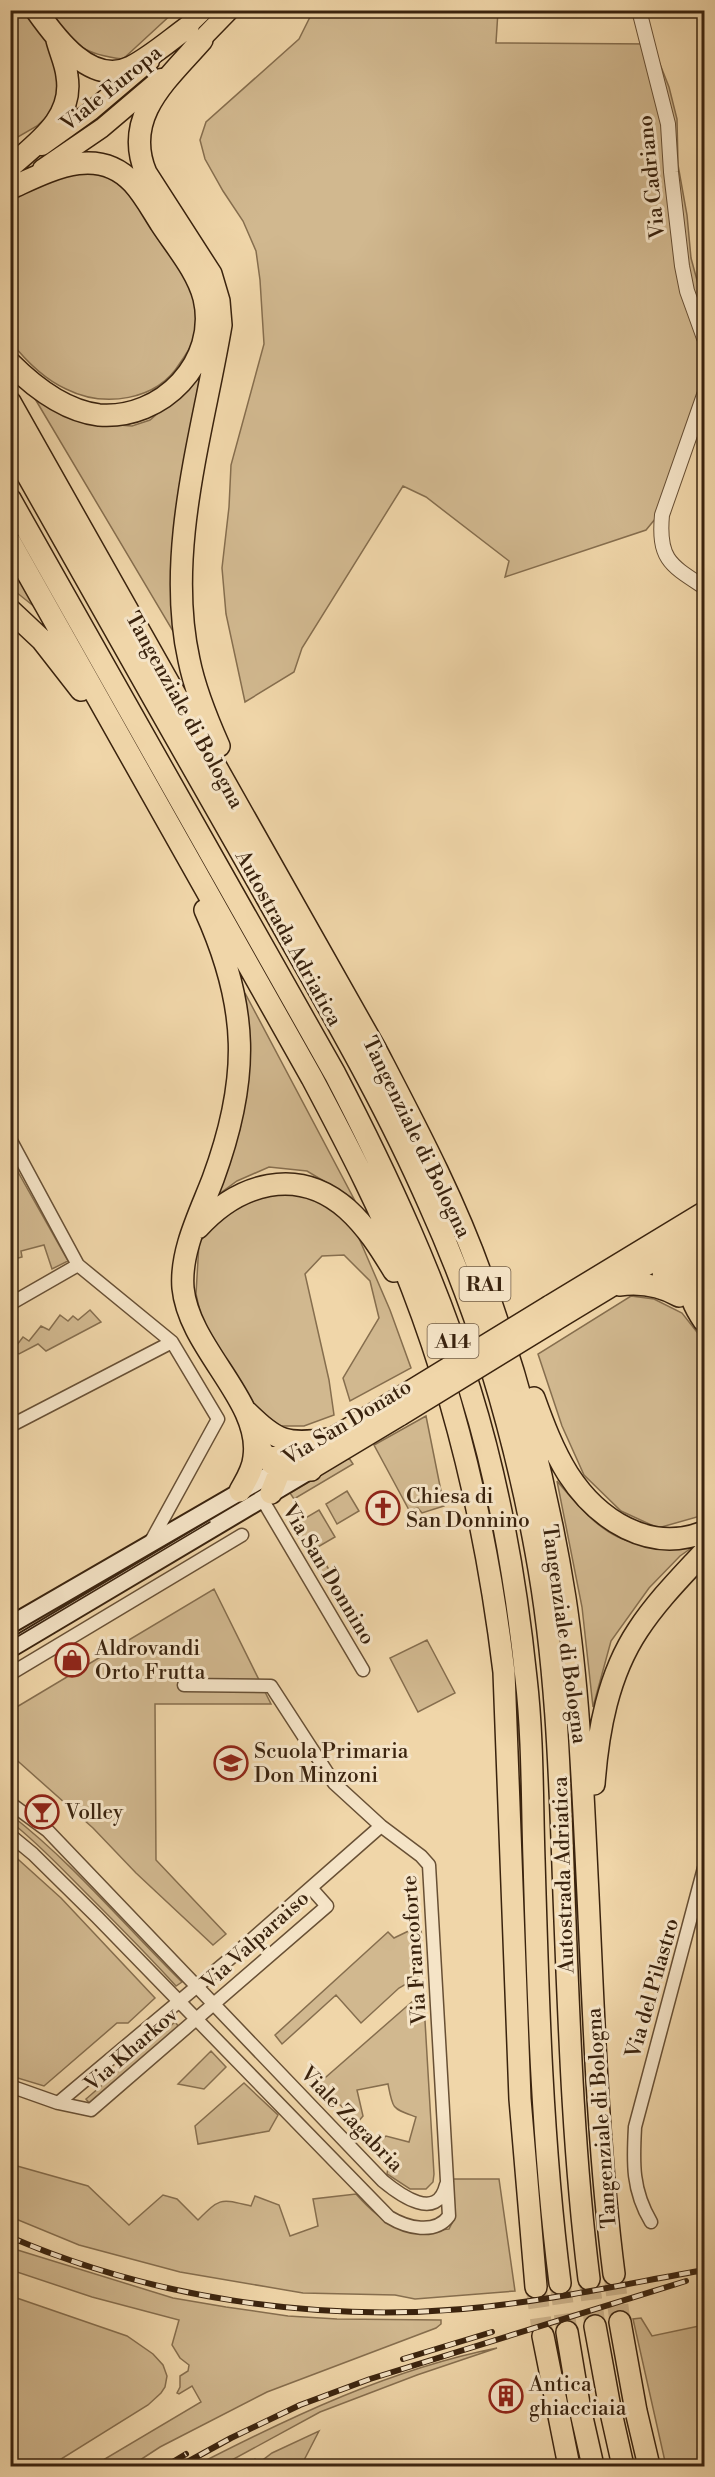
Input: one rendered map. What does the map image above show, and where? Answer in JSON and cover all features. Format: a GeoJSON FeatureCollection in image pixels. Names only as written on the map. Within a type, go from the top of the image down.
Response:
{"type":"FeatureCollection","features":[{"type":"Feature","properties":{"kind":"highway"},"geometry":{"type":"LineString","coordinates":[[36,10],[57,40],[94,67],[120,70],[130,68],[195,33]]}},
{"type":"Feature","properties":{"kind":"highway"},"geometry":{"type":"LineString","coordinates":[[195,33],[154,96],[140,125],[140,149],[146,173],[212,274],[219,301],[221,325],[184,528],[182,615],[189,661],[207,720],[275,870]]}},
{"type":"Feature","properties":{"kind":"highway"},"geometry":{"type":"LineString","coordinates":[[11,178],[55,126],[63,112],[68,85],[57,40]]}},
{"type":"Feature","properties":{"kind":"highway"},"geometry":{"type":"LineString","coordinates":[[10,363],[40,389],[70,406],[99,415],[133,412],[158,401],[181,383],[196,360],[206,327],[204,299],[195,277],[140,193],[121,173],[94,163],[77,162],[11,178]]}},
{"type":"Feature","properties":{"kind":"highway","name":"Tangenziale di Bologna"},"geometry":{"type":"LineString","coordinates":[[10,402],[365,1030],[419,1132],[483,1278],[538,1459],[556,1544],[576,1695],[582,1765],[599,2123],[614,2274]]}},
{"type":"Feature","properties":{"kind":"highway","name":"Autostrada Adriatica"},"geometry":{"type":"LineString","coordinates":[[10,444],[358,1059],[429,1202],[481,1335],[518,1465],[546,1610],[559,1759],[572,2098],[589,2279]]}},
{"type":"Feature","properties":{"kind":"highway","name":"Autostrada Adriatica"},"geometry":{"type":"LineString","coordinates":[[10,499],[335,1074],[374,1150],[429,1274],[471,1392],[509,1555],[527,1680],[532,1761],[542,2100],[551,2215],[560,2283]]}},
{"type":"Feature","properties":{"kind":"highway"},"geometry":{"type":"LineString","coordinates":[[10,542],[312,1078],[355,1160],[411,1286],[434,1346],[456,1419],[481,1517],[497,1612],[504,1672],[520,2099],[536,2287]]}},
{"type":"Feature","properties":{"kind":"highway"},"geometry":{"type":"LineString","coordinates":[[10,610],[42,640],[76,683],[156,802],[221,951],[239,1017],[240,1071],[234,1111],[193,1233],[184,1269],[185,1302],[190,1319],[261,1435],[278,1447],[281,1468],[266,1496]]}},
{"type":"Feature","properties":{"kind":"highway"},"geometry":{"type":"LineString","coordinates":[[193,1233],[227,1201],[251,1189],[266,1185],[294,1184],[306,1187],[321,1192],[345,1208],[375,1240],[394,1273],[456,1419]]}},
{"type":"Feature","properties":{"kind":"highway"},"geometry":{"type":"LineString","coordinates":[[691,1302],[689,1264],[701,1234]]}},
{"type":"Feature","properties":{"kind":"highway"},"geometry":{"type":"LineString","coordinates":[[656,1251],[673,1262],[691,1302]]}},
{"type":"Feature","properties":{"kind":"highway"},"geometry":{"type":"LineString","coordinates":[[483,1278],[524,1370],[550,1439],[568,1474],[582,1492],[615,1523],[631,1532],[663,1538],[682,1538],[705,1532]]}},
{"type":"Feature","properties":{"kind":"highway"},"geometry":{"type":"LineString","coordinates":[[619,1285],[638,1283],[665,1289],[691,1302]]}},
{"type":"Feature","properties":{"kind":"highway"},"geometry":{"type":"LineString","coordinates":[[261,1435],[291,1442],[329,1439]]}},
{"type":"Feature","properties":{"kind":"highway"},"geometry":{"type":"LineString","coordinates":[[240,1491],[253,1465],[261,1435]]}},
{"type":"Feature","properties":{"kind":"highway"},"geometry":{"type":"LineString","coordinates":[[281,1468],[311,1470]]}},
{"type":"Feature","properties":{"kind":"highway"},"geometry":{"type":"LineString","coordinates":[[588,1895],[596,1759],[609,1695],[617,1672],[637,1631],[662,1598],[705,1552]]}},
{"type":"Feature","properties":{"kind":"highway"},"geometry":{"type":"LineString","coordinates":[[620,2322],[648,2462]]}},
{"type":"Feature","properties":{"kind":"highway"},"geometry":{"type":"LineString","coordinates":[[595,2326],[609,2408],[623,2466]]}},
{"type":"Feature","properties":{"kind":"highway"},"geometry":{"type":"LineString","coordinates":[[567,2332],[579,2404],[593,2466]]}},
{"type":"Feature","properties":{"kind":"highway"},"geometry":{"type":"LineString","coordinates":[[559,2466],[550,2413],[544,2341],[569,2466]]}},
{"type":"Feature","properties":{"kind":"main road","name":"Viale Europa"},"geometry":{"type":"LineString","coordinates":[[195,33],[204,10]]}},
{"type":"Feature","properties":{"kind":"main road","name":"Viale Europa"},"geometry":{"type":"LineString","coordinates":[[11,178],[112,95],[230,10]]}},
{"type":"Feature","properties":{"kind":"main road","name":"Via San Donato"},"geometry":{"type":"LineString","coordinates":[[553,1313],[619,1285],[705,1211]]}},
{"type":"Feature","properties":{"kind":"main road","name":"Via San Donato"},"geometry":{"type":"LineString","coordinates":[[10,1649],[311,1470],[397,1409],[656,1251],[701,1234]]}},
{"type":"Feature","properties":{"kind":"main road","name":"Via San Donato"},"geometry":{"type":"LineString","coordinates":[[10,1625],[329,1439],[397,1409]]}},
{"type":"Feature","properties":{"kind":"street","name":"Via Cadriano"},"geometry":{"type":"LineString","coordinates":[[639,10],[668,124],[671,172],[687,291],[705,338]]}},
{"type":"Feature","properties":{"kind":"street"},"geometry":{"type":"LineString","coordinates":[[705,395],[662,515],[661,532],[662,548],[668,560],[674,567],[705,587]]}},
{"type":"Feature","properties":{"kind":"street"},"geometry":{"type":"LineString","coordinates":[[10,1139],[78,1265],[172,1342],[218,1419],[150,1544]]}},
{"type":"Feature","properties":{"kind":"street"},"geometry":{"type":"LineString","coordinates":[[10,1304],[78,1265]]}},
{"type":"Feature","properties":{"kind":"street"},"geometry":{"type":"LineString","coordinates":[[10,1426],[172,1342]]}},
{"type":"Feature","properties":{"kind":"street","name":"Via San Donnino"},"geometry":{"type":"LineString","coordinates":[[266,1496],[363,1670]]}},
{"type":"Feature","properties":{"kind":"street"},"geometry":{"type":"LineString","coordinates":[[10,1674],[242,1535]]}},
{"type":"Feature","properties":{"kind":"street","name":"Via Francoforte"},"geometry":{"type":"LineString","coordinates":[[184,1685],[271,1686],[334,1783],[381,1826],[421,1856],[429,1865],[447,2181]]}},
{"type":"Feature","properties":{"kind":"street","name":"Viale Zagabria"},"geometry":{"type":"LineString","coordinates":[[10,1803],[48,1831],[383,2181],[413,2202],[431,2204],[444,2192],[447,2181]]}},
{"type":"Feature","properties":{"kind":"street","name":"Via Valparaiso"},"geometry":{"type":"LineString","coordinates":[[179,2001],[381,1826]]}},
{"type":"Feature","properties":{"kind":"street","name":"Viale Zagabria"},"geometry":{"type":"LineString","coordinates":[[10,1836],[49,1870],[389,2217],[418,2227],[444,2224],[449,2216],[447,2181]]}},
{"type":"Feature","properties":{"kind":"street","name":"Via del Pilastro"},"geometry":{"type":"LineString","coordinates":[[651,2222],[641,2205],[636,2186],[633,2161],[635,2127],[705,1868]]}},
{"type":"Feature","properties":{"kind":"street","name":"Via Valparaiso"},"geometry":{"type":"LineString","coordinates":[[196,2019],[327,1906],[311,1888]]}},
{"type":"Feature","properties":{"kind":"street","name":"Via Kharkov"},"geometry":{"type":"LineString","coordinates":[[58,2103],[179,2001]]}},
{"type":"Feature","properties":{"kind":"street","name":"Via Kharkov"},"geometry":{"type":"LineString","coordinates":[[10,2086],[58,2103],[91,2110],[196,2019]]}},
{"type":"Feature","properties":{"kind":"shaded area"},"geometry":{"type":"Polygon","coordinates":[[[10,11],[24,11],[51,47],[60,74],[57,107],[37,126],[11,141],[10,11]]]}},
{"type":"Feature","properties":{"kind":"shaded area"},"geometry":{"type":"Polygon","coordinates":[[[50,11],[175,11],[123,59],[97,54],[80,46],[50,11]]]}},
{"type":"Feature","properties":{"kind":"shaded area"},"geometry":{"type":"Polygon","coordinates":[[[313,11],[498,11],[496,43],[652,44],[669,87],[677,119],[678,165],[687,215],[691,258],[704,306],[704,411],[665,507],[646,530],[505,577],[509,561],[426,497],[403,486],[302,648],[294,672],[245,702],[226,614],[222,568],[231,465],[264,344],[260,280],[256,251],[243,221],[205,159],[200,140],[206,122],[299,39],[313,11]]]}},
{"type":"Feature","properties":{"kind":"shaded area"},"geometry":{"type":"Polygon","coordinates":[[[73,172],[104,176],[113,180],[127,192],[182,273],[194,295],[199,317],[197,330],[190,347],[170,376],[158,386],[144,393],[113,399],[81,395],[50,380],[36,369],[11,342],[11,202],[42,182],[73,172]]]}},
{"type":"Feature","properties":{"kind":"shaded area"},"geometry":{"type":"Polygon","coordinates":[[[200,376],[174,527],[177,638],[31,392],[80,422],[132,426],[150,420],[200,376]]]}},
{"type":"Feature","properties":{"kind":"shaded area"},"geometry":{"type":"Polygon","coordinates":[[[11,555],[46,616],[11,588],[11,555]]]}},
{"type":"Feature","properties":{"kind":"shaded area"},"geometry":{"type":"Polygon","coordinates":[[[245,993],[354,1199],[307,1171],[269,1167],[237,1181],[215,1197],[240,1129],[250,1060],[245,993]]]}},
{"type":"Feature","properties":{"kind":"shaded area"},"geometry":{"type":"Polygon","coordinates":[[[18,1172],[68,1261],[52,1269],[44,1245],[21,1251],[22,1257],[11,1260],[11,1176],[18,1172]]]}},
{"type":"Feature","properties":{"kind":"shaded area"},"geometry":{"type":"Polygon","coordinates":[[[283,1189],[323,1200],[355,1229],[390,1310],[411,1368],[350,1401],[343,1378],[379,1318],[370,1281],[344,1255],[322,1256],[305,1274],[329,1380],[334,1415],[304,1426],[281,1426],[258,1410],[203,1325],[196,1294],[199,1243],[219,1215],[283,1189]]]}},
{"type":"Feature","properties":{"kind":"shaded area"},"geometry":{"type":"Polygon","coordinates":[[[631,1296],[654,1299],[682,1313],[704,1341],[704,1515],[658,1528],[621,1511],[584,1475],[562,1426],[538,1354],[631,1296]]]}},
{"type":"Feature","properties":{"kind":"shaded area"},"geometry":{"type":"Polygon","coordinates":[[[90,1310],[101,1322],[46,1351],[38,1344],[19,1354],[13,1350],[23,1337],[29,1341],[41,1326],[49,1330],[60,1315],[68,1321],[73,1316],[78,1320],[90,1310]]]}},
{"type":"Feature","properties":{"kind":"shaded area"},"geometry":{"type":"Polygon","coordinates":[[[426,1416],[444,1506],[422,1513],[418,1508],[409,1510],[374,1445],[426,1416]]]}},
{"type":"Feature","properties":{"kind":"shaded area"},"geometry":{"type":"Polygon","coordinates":[[[349,1458],[353,1464],[294,1499],[290,1493],[349,1458]]]}},
{"type":"Feature","properties":{"kind":"shaded area"},"geometry":{"type":"Polygon","coordinates":[[[557,1481],[589,1516],[618,1537],[634,1543],[652,1545],[700,1542],[680,1556],[649,1588],[611,1641],[593,1707],[582,1607],[557,1481]]]}},
{"type":"Feature","properties":{"kind":"shaded area"},"geometry":{"type":"Polygon","coordinates":[[[347,1491],[359,1511],[337,1524],[326,1504],[347,1491]]]}},
{"type":"Feature","properties":{"kind":"shaded area"},"geometry":{"type":"Polygon","coordinates":[[[319,1510],[335,1537],[316,1548],[331,1573],[323,1578],[292,1526],[319,1510]]]}},
{"type":"Feature","properties":{"kind":"shaded area"},"geometry":{"type":"Polygon","coordinates":[[[214,1589],[271,1704],[155,1704],[156,1860],[226,1934],[213,1945],[136,1873],[93,1828],[11,1755],[10,1711],[214,1589]]]}},
{"type":"Feature","properties":{"kind":"shaded area"},"geometry":{"type":"Polygon","coordinates":[[[427,1640],[455,1693],[418,1712],[390,1658],[427,1640]]]}},
{"type":"Feature","properties":{"kind":"shaded area"},"geometry":{"type":"Polygon","coordinates":[[[11,1815],[78,1875],[182,1982],[176,1986],[31,1838],[11,1822],[11,1815]]]}},
{"type":"Feature","properties":{"kind":"shaded area"},"geometry":{"type":"Polygon","coordinates":[[[10,1852],[61,1898],[155,1998],[128,2023],[117,2023],[44,2086],[11,2076],[10,1852]]]}},
{"type":"Feature","properties":{"kind":"shaded area"},"geometry":{"type":"Polygon","coordinates":[[[421,1925],[423,1974],[399,1988],[361,2023],[336,1995],[282,2044],[275,2035],[388,1932],[394,1938],[421,1925]]]}},
{"type":"Feature","properties":{"kind":"shaded area"},"geometry":{"type":"Polygon","coordinates":[[[414,2000],[424,2004],[434,2174],[433,2182],[426,2189],[410,2189],[387,2174],[386,2158],[376,2145],[386,2136],[409,2142],[416,2117],[395,2107],[388,2084],[357,2090],[363,2116],[358,2122],[318,2084],[414,2000]]]}},
{"type":"Feature","properties":{"kind":"shaded area"},"geometry":{"type":"Polygon","coordinates":[[[175,2022],[179,2027],[90,2104],[86,2099],[175,2022]]]}},
{"type":"Feature","properties":{"kind":"shaded area"},"geometry":{"type":"Polygon","coordinates":[[[211,2051],[226,2067],[204,2089],[178,2084],[211,2051]]]}},
{"type":"Feature","properties":{"kind":"shaded area"},"geometry":{"type":"Polygon","coordinates":[[[244,2083],[278,2115],[269,2131],[198,2144],[195,2126],[244,2083]]]}},
{"type":"Feature","properties":{"kind":"shaded area"},"geometry":{"type":"Polygon","coordinates":[[[10,2164],[88,2186],[129,2225],[163,2195],[177,2199],[198,2220],[212,2207],[222,2202],[251,2206],[255,2196],[279,2205],[290,2236],[318,2226],[313,2199],[356,2194],[377,2215],[397,2226],[419,2231],[449,2229],[455,2217],[453,2179],[499,2179],[515,2291],[415,2299],[395,2295],[303,2293],[180,2272],[79,2245],[11,2217],[10,2164]]]}},
{"type":"Feature","properties":{"kind":"shaded area"},"geometry":{"type":"Polygon","coordinates":[[[11,2248],[173,2298],[288,2316],[441,2320],[441,2324],[436,2328],[267,2392],[160,2447],[131,2466],[93,2466],[201,2402],[192,2386],[177,2393],[180,2387],[180,2376],[188,2371],[189,2365],[180,2358],[172,2345],[179,2320],[92,2297],[11,2270],[11,2248]]]}},
{"type":"Feature","properties":{"kind":"shaded area"},"geometry":{"type":"Polygon","coordinates":[[[11,2296],[127,2336],[153,2354],[163,2365],[167,2376],[165,2387],[148,2405],[50,2466],[11,2466],[11,2296]]]}},
{"type":"Feature","properties":{"kind":"shaded area"},"geometry":{"type":"Polygon","coordinates":[[[641,2318],[652,2336],[704,2325],[704,2466],[666,2466],[633,2319],[641,2318]]]}},
{"type":"Feature","properties":{"kind":"shaded area"},"geometry":{"type":"Polygon","coordinates":[[[497,2348],[417,2375],[320,2412],[221,2466],[195,2466],[342,2396],[418,2368],[497,2348]]]}},
{"type":"Feature","properties":{"kind":"shaded area"},"geometry":{"type":"Polygon","coordinates":[[[319,2431],[301,2466],[243,2466],[255,2459],[260,2462],[272,2453],[319,2431]]]}},
{"type":"Feature","properties":{"kind":"tunnel"},"geometry":{"type":"LineString","coordinates":[[614,2274],[620,2322]]}},
{"type":"Feature","properties":{"kind":"tunnel"},"geometry":{"type":"LineString","coordinates":[[589,2279],[595,2326]]}},
{"type":"Feature","properties":{"kind":"tunnel"},"geometry":{"type":"LineString","coordinates":[[560,2283],[567,2332]]}},
{"type":"Feature","properties":{"kind":"tunnel"},"geometry":{"type":"LineString","coordinates":[[536,2287],[543,2336]]}},
{"type":"Feature","properties":{"kind":"tram line"},"geometry":{"type":"LineString","coordinates":[[10,1641],[210,1522]]}},
{"type":"Feature","properties":{"kind":"railway"},"geometry":{"type":"LineString","coordinates":[[10,2237],[63,2258],[175,2290],[290,2308],[348,2312],[406,2312],[493,2306],[704,2270]]}},
{"type":"Feature","properties":{"kind":"railway"},"geometry":{"type":"LineString","coordinates":[[180,2466],[231,2438],[300,2405],[370,2379],[686,2281]]}},
{"type":"Feature","properties":{"kind":"railway"},"geometry":{"type":"LineString","coordinates":[[403,2359],[492,2332]]}},
{"type":"Feature","properties":{"kind":"railway"},"geometry":{"type":"LineString","coordinates":[[166,2466],[186,2454]]}},
{"type":"Feature","properties":{"kind":"place","name":"Chiesa di San Donnino"},"geometry":{"type":"Point","coordinates":[383,1508]}},
{"type":"Feature","properties":{"kind":"place","name":"Aldrovandi Orto Frutta"},"geometry":{"type":"Point","coordinates":[72,1660]}},
{"type":"Feature","properties":{"kind":"place","name":"Scuola Primaria Don Minzoni"},"geometry":{"type":"Point","coordinates":[231,1763]}},
{"type":"Feature","properties":{"kind":"place","name":"Volley"},"geometry":{"type":"Point","coordinates":[42,1812]}},
{"type":"Feature","properties":{"kind":"place","name":"Antica ghiacciaia"},"geometry":{"type":"Point","coordinates":[506,2396]}}]}
